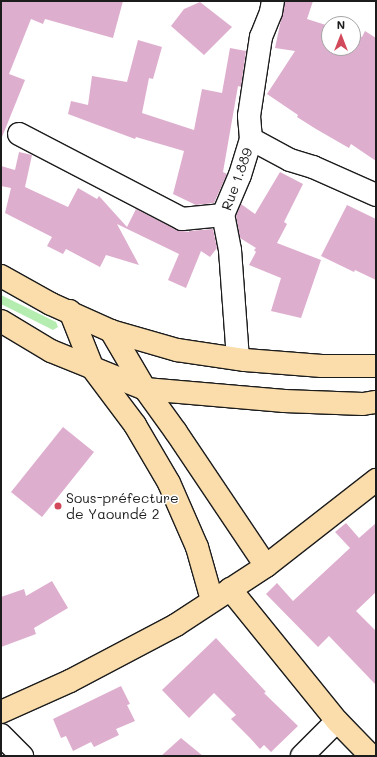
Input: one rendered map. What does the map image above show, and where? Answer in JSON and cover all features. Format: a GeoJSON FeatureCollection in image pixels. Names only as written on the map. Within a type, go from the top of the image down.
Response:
{"type":"FeatureCollection","features":[{"type":"Feature","properties":{"kind":"main road"},"geometry":{"type":"LineString","coordinates":[[1,276],[51,304],[70,311],[111,331],[177,350],[238,359],[322,366],[376,366]]}},
{"type":"Feature","properties":{"kind":"main road"},"geometry":{"type":"LineString","coordinates":[[70,311],[93,369],[135,424],[169,483],[197,547],[221,594],[371,756]]}},
{"type":"Feature","properties":{"kind":"main road"},"geometry":{"type":"LineString","coordinates":[[1,321],[51,351],[93,369],[145,388],[284,401],[363,404],[376,402]]}},
{"type":"Feature","properties":{"kind":"main road"},"geometry":{"type":"LineString","coordinates":[[111,331],[145,388],[266,566]]}},
{"type":"Feature","properties":{"kind":"main road"},"geometry":{"type":"LineString","coordinates":[[1,712],[70,681],[176,625],[221,594],[266,566],[376,480]]}},
{"type":"Feature","properties":{"kind":"street","name":"Rue 1.889"},"geometry":{"type":"LineString","coordinates":[[238,359],[230,250],[223,215],[240,175],[251,139],[248,116],[260,45],[274,1]]}},
{"type":"Feature","properties":{"kind":"street"},"geometry":{"type":"LineString","coordinates":[[19,134],[182,219],[223,215]]}},
{"type":"Feature","properties":{"kind":"street"},"geometry":{"type":"LineString","coordinates":[[251,139],[290,160],[313,167],[376,194]]}},
{"type":"Feature","properties":{"kind":"street"},"geometry":{"type":"LineString","coordinates":[[302,756],[337,721]]}},
{"type":"Feature","properties":{"kind":"street"},"geometry":{"type":"LineString","coordinates":[[1,735],[22,756]]}},
{"type":"Feature","properties":{"kind":"green space"},"geometry":{"type":"Polygon","coordinates":[[[1,295],[56,322],[58,327],[53,330],[1,304],[1,295]]]}},
{"type":"Feature","properties":{"kind":"building"},"geometry":{"type":"Polygon","coordinates":[[[1,1],[123,1],[113,38],[45,19],[43,24],[31,19],[9,74],[25,80],[2,137],[1,1]]]}},
{"type":"Feature","properties":{"kind":"building"},"geometry":{"type":"Polygon","coordinates":[[[285,1],[313,1],[307,19],[321,23],[321,56],[361,56],[361,37],[365,31],[376,38],[376,161],[351,144],[349,148],[316,129],[297,117],[298,115],[267,94],[295,51],[275,48],[285,1]]]}},
{"type":"Feature","properties":{"kind":"building"},"geometry":{"type":"Polygon","coordinates":[[[200,2],[232,27],[204,55],[171,26],[184,9],[200,2]]]}},
{"type":"Feature","properties":{"kind":"building"},"geometry":{"type":"Polygon","coordinates":[[[138,40],[162,47],[153,79],[149,78],[142,113],[194,130],[202,89],[222,93],[230,48],[246,51],[241,87],[238,86],[223,172],[227,174],[214,203],[196,205],[173,194],[184,151],[136,137],[135,139],[68,114],[71,101],[88,105],[92,76],[127,82],[138,40]]]}},
{"type":"Feature","properties":{"kind":"building"},"geometry":{"type":"Polygon","coordinates":[[[19,152],[32,155],[25,187],[68,207],[78,188],[97,199],[99,196],[127,227],[136,209],[177,230],[189,232],[213,229],[217,248],[210,257],[201,251],[186,288],[168,280],[179,254],[117,224],[139,265],[106,255],[100,267],[66,249],[63,254],[47,246],[52,237],[5,213],[11,188],[1,186],[1,166],[15,170],[19,152]]]}},
{"type":"Feature","properties":{"kind":"building"},"geometry":{"type":"Polygon","coordinates":[[[280,172],[303,184],[284,222],[287,224],[277,243],[321,260],[301,318],[271,311],[281,278],[249,265],[256,252],[254,250],[256,248],[240,238],[236,216],[241,204],[255,214],[280,172]]]}},
{"type":"Feature","properties":{"kind":"building"},"geometry":{"type":"Polygon","coordinates":[[[347,205],[376,219],[376,280],[355,270],[354,272],[321,256],[347,205]]]}},
{"type":"Feature","properties":{"kind":"building"},"geometry":{"type":"Polygon","coordinates":[[[63,427],[94,452],[42,517],[11,492],[63,427]]]}},
{"type":"Feature","properties":{"kind":"building"},"geometry":{"type":"Polygon","coordinates":[[[346,523],[359,538],[376,523],[376,592],[356,611],[376,631],[376,685],[329,636],[318,647],[266,594],[277,583],[293,601],[350,548],[335,532],[346,523]]]}},
{"type":"Feature","properties":{"kind":"building"},"geometry":{"type":"Polygon","coordinates":[[[52,581],[68,608],[34,628],[36,634],[1,647],[1,597],[24,589],[26,596],[52,581]]]}},
{"type":"Feature","properties":{"kind":"building"},"geometry":{"type":"Polygon","coordinates":[[[216,638],[266,692],[264,693],[298,726],[271,752],[264,745],[260,749],[231,719],[236,715],[214,693],[189,718],[162,690],[216,638]]]}},
{"type":"Feature","properties":{"kind":"building"},"geometry":{"type":"Polygon","coordinates":[[[121,686],[130,704],[127,705],[135,721],[116,729],[119,735],[94,747],[91,742],[73,751],[66,736],[61,738],[53,719],[121,686]]]}},
{"type":"Feature","properties":{"kind":"building"},"geometry":{"type":"Polygon","coordinates":[[[181,738],[203,756],[161,756],[181,738]]]}},
{"type":"Feature","properties":{"kind":"place","name":"Sous-préfecture de Yaoundé 2"},"geometry":{"type":"Point","coordinates":[58,506]}}]}
